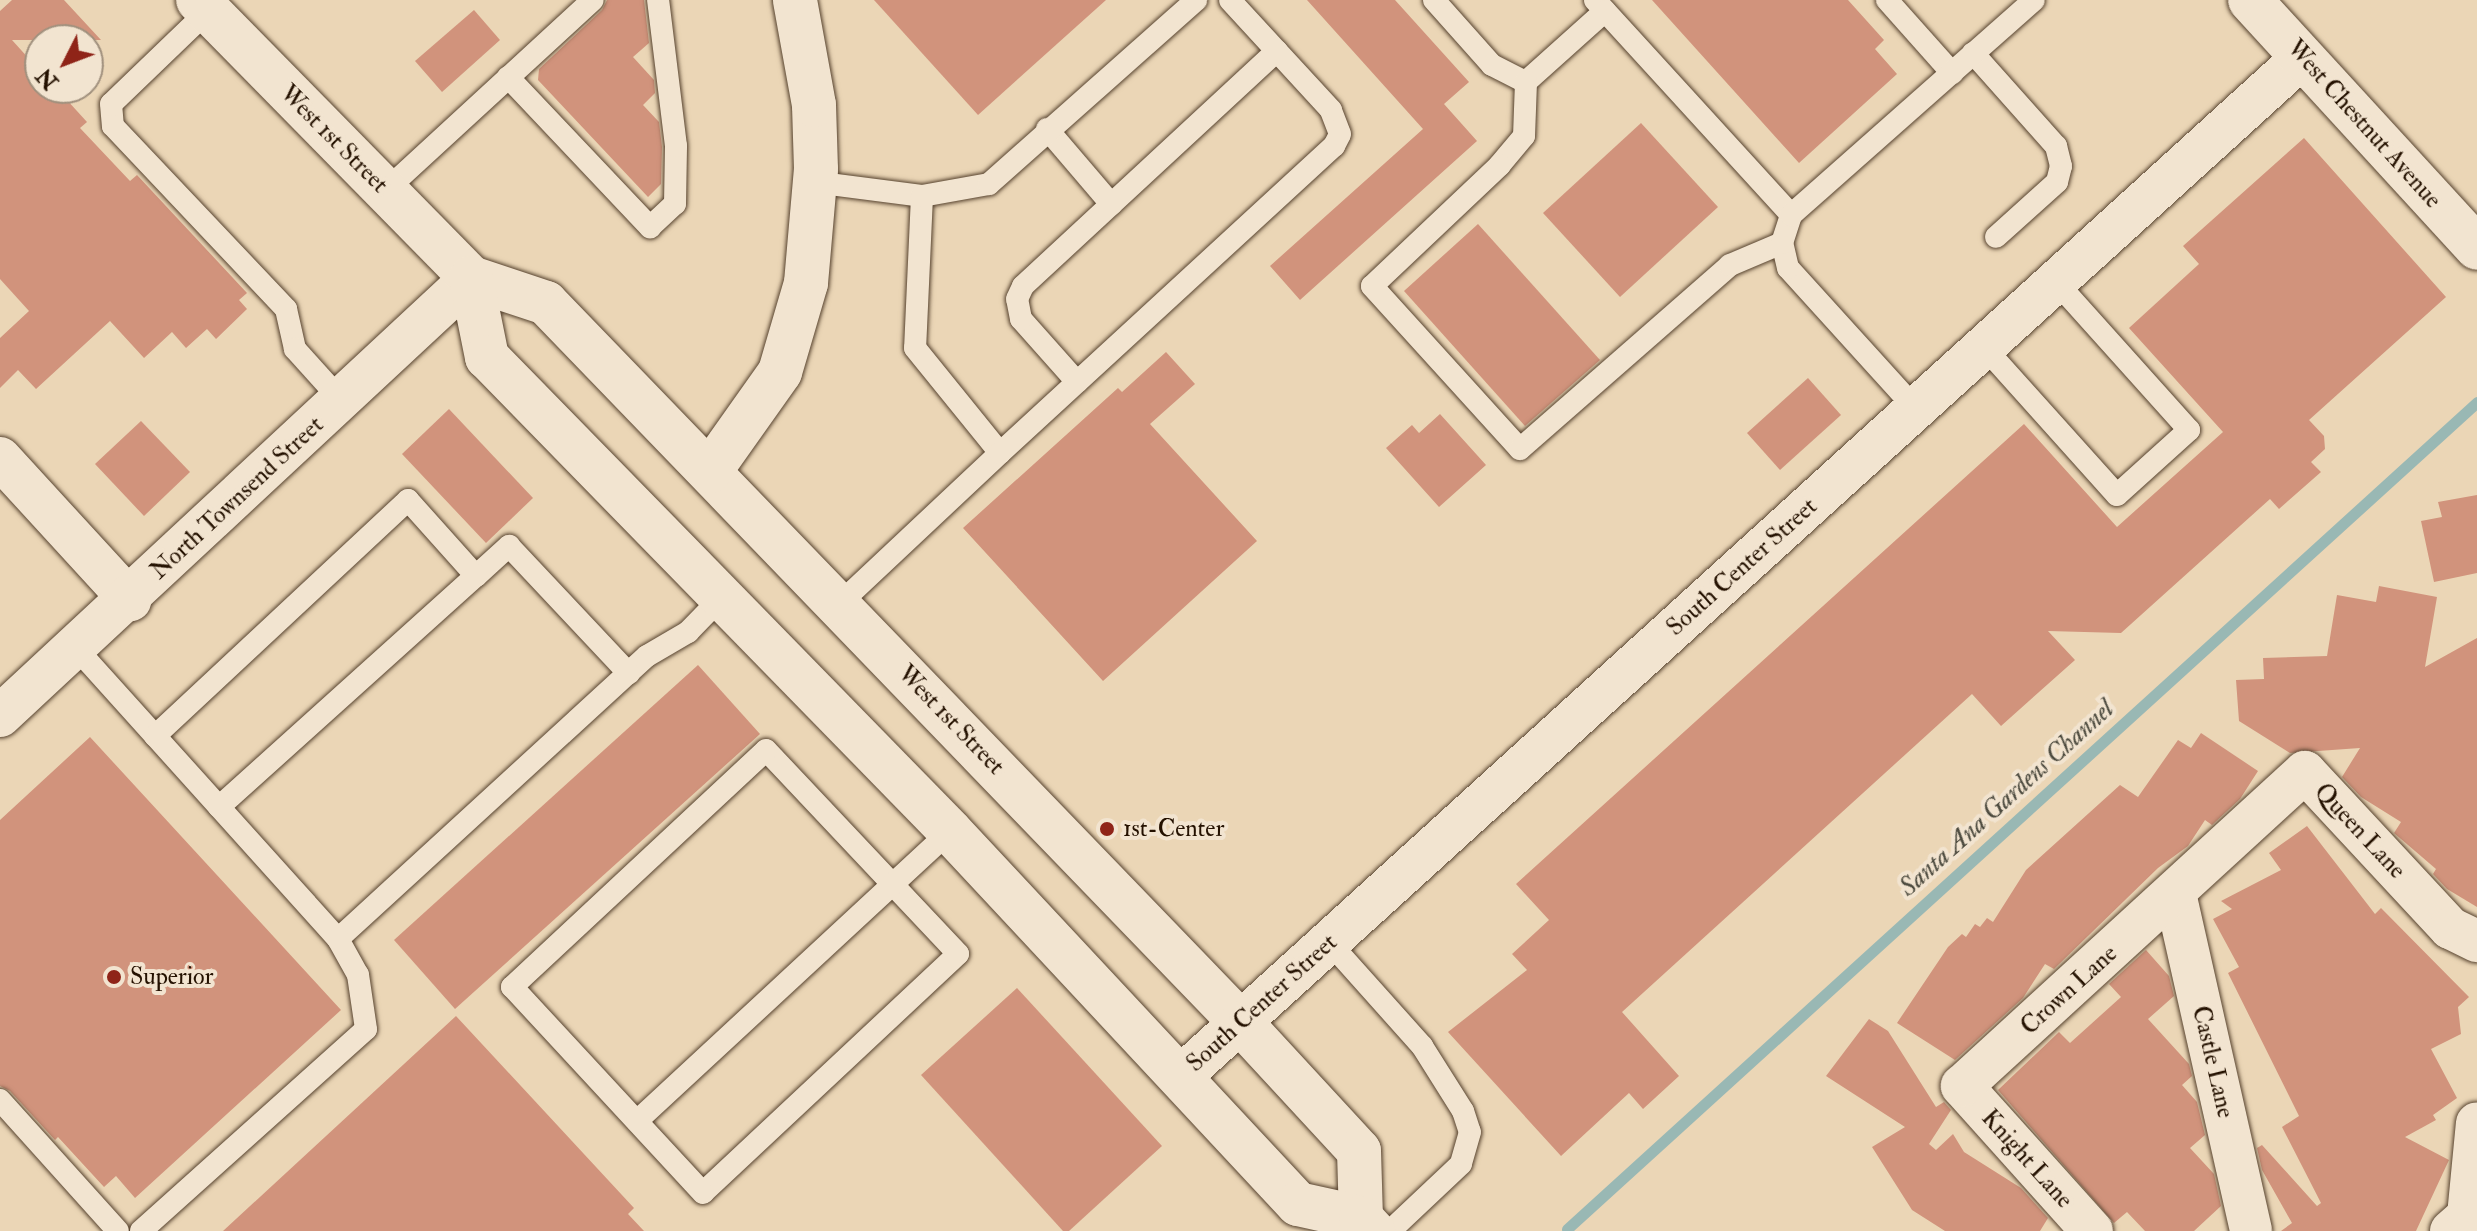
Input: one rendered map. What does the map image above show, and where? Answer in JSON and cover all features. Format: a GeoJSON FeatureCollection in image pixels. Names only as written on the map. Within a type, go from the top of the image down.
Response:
{"type":"FeatureCollection","features":[{"type":"Feature","properties":{"kind":"main road"},"geometry":{"type":"LineString","coordinates":[[710,471],[780,372],[795,333],[806,283],[814,182],[814,105],[795,0]]}},
{"type":"Feature","properties":{"kind":"main road","name":"West Chestnut Avenue"},"geometry":{"type":"LineString","coordinates":[[2250,0],[2477,248]]}},
{"type":"Feature","properties":{"kind":"main road","name":"West 1st Street"},"geometry":{"type":"LineString","coordinates":[[209,4],[471,278],[546,303],[1241,1023],[1359,1151],[1366,1228]]}},
{"type":"Feature","properties":{"kind":"main road"},"geometry":{"type":"LineString","coordinates":[[471,278],[487,357],[950,831],[1298,1204],[1366,1228]]}},
{"type":"Feature","properties":{"kind":"street","name":"South Center Street"},"geometry":{"type":"LineString","coordinates":[[1180,1077],[2303,57]]}},
{"type":"Feature","properties":{"kind":"street","name":"North Townsend Street"},"geometry":{"type":"LineString","coordinates":[[0,716],[130,600],[471,278]]}},
{"type":"Feature","properties":{"kind":"street"},"geometry":{"type":"LineString","coordinates":[[0,458],[130,600]]}},
{"type":"Feature","properties":{"kind":"street","name":"Queen Lane"},"geometry":{"type":"LineString","coordinates":[[2175,893],[2305,772],[2450,928],[2477,941]]}},
{"type":"Feature","properties":{"kind":"street","name":"Crown Lane"},"geometry":{"type":"LineString","coordinates":[[1962,1086],[2175,893]]}},
{"type":"Feature","properties":{"kind":"street","name":"Castle Lane"},"geometry":{"type":"LineString","coordinates":[[2175,893],[2251,1231]]}},
{"type":"Feature","properties":{"kind":"street","name":"Knight Lane"},"geometry":{"type":"LineString","coordinates":[[1962,1086],[2092,1231]]}},
{"type":"Feature","properties":{"kind":"street"},"geometry":{"type":"LineString","coordinates":[[2451,1231],[2468,1216],[2477,1123]]}},
{"type":"Feature","properties":{"kind":"lane"},"geometry":{"type":"LineString","coordinates":[[385,191],[593,0]]}},
{"type":"Feature","properties":{"kind":"lane"},"geometry":{"type":"LineString","coordinates":[[508,77],[650,227],[675,204],[676,146],[658,0]]}},
{"type":"Feature","properties":{"kind":"lane"},"geometry":{"type":"LineString","coordinates":[[814,182],[922,196],[989,184],[1047,129],[1196,0]]}},
{"type":"Feature","properties":{"kind":"lane"},"geometry":{"type":"LineString","coordinates":[[839,604],[1334,146],[1339,122],[1230,0]]}},
{"type":"Feature","properties":{"kind":"lane"},"geometry":{"type":"LineString","coordinates":[[1434,0],[1492,65],[1526,82]]}},
{"type":"Feature","properties":{"kind":"lane"},"geometry":{"type":"LineString","coordinates":[[1887,0],[1952,73]]}},
{"type":"Feature","properties":{"kind":"lane"},"geometry":{"type":"LineString","coordinates":[[1916,409],[1788,268],[1782,243],[1791,215],[2034,0]]}},
{"type":"Feature","properties":{"kind":"lane"},"geometry":{"type":"LineString","coordinates":[[209,4],[111,104],[113,126],[286,309],[295,349],[341,400]]}},
{"type":"Feature","properties":{"kind":"lane"},"geometry":{"type":"LineString","coordinates":[[1782,243],[1730,265],[1520,449],[1372,286],[1524,136],[1526,82],[1600,5],[1791,215]]}},
{"type":"Feature","properties":{"kind":"lane"},"geometry":{"type":"LineString","coordinates":[[1077,382],[1021,319],[1017,299],[1023,286],[1277,51]]}},
{"type":"Feature","properties":{"kind":"lane"},"geometry":{"type":"LineString","coordinates":[[1973,53],[2056,146],[2061,166],[2057,182],[1996,237]]}},
{"type":"Feature","properties":{"kind":"lane"},"geometry":{"type":"LineString","coordinates":[[1047,129],[1111,204]]}},
{"type":"Feature","properties":{"kind":"lane"},"geometry":{"type":"LineString","coordinates":[[922,196],[915,348],[1000,453]]}},
{"type":"Feature","properties":{"kind":"lane"},"geometry":{"type":"LineString","coordinates":[[1984,347],[2117,495],[2189,430],[2056,282]]}},
{"type":"Feature","properties":{"kind":"lane"},"geometry":{"type":"LineString","coordinates":[[155,736],[408,500],[476,576]]}},
{"type":"Feature","properties":{"kind":"lane"},"geometry":{"type":"LineString","coordinates":[[219,807],[509,546],[629,674]]}},
{"type":"Feature","properties":{"kind":"lane"},"geometry":{"type":"LineString","coordinates":[[338,939],[629,674],[688,632],[722,597]]}},
{"type":"Feature","properties":{"kind":"lane"},"geometry":{"type":"LineString","coordinates":[[76,648],[338,939],[358,975],[366,1029],[141,1231]]}},
{"type":"Feature","properties":{"kind":"lane"},"geometry":{"type":"LineString","coordinates":[[766,750],[893,884],[958,954],[703,1193],[512,987],[766,750]]}},
{"type":"Feature","properties":{"kind":"lane"},"geometry":{"type":"LineString","coordinates":[[637,1121],[950,831]]}},
{"type":"Feature","properties":{"kind":"lane"},"geometry":{"type":"LineString","coordinates":[[1329,942],[1422,1046],[1463,1111],[1470,1132],[1461,1164],[1366,1228]]}},
{"type":"Feature","properties":{"kind":"lane"},"geometry":{"type":"LineString","coordinates":[[0,1100],[118,1231]]}},
{"type":"Feature","properties":{"kind":"building"},"geometry":{"type":"Polygon","coordinates":[[[12,0],[64,0],[86,24],[24,24],[24,40],[12,40],[24,53],[24,104],[71,104],[87,122],[80,128],[130,181],[137,175],[247,293],[239,300],[247,309],[216,339],[207,329],[186,348],[172,332],[144,358],[110,321],[36,389],[18,370],[0,388],[0,338],[29,311],[0,279],[0,11],[12,0]]]}},
{"type":"Feature","properties":{"kind":"building"},"geometry":{"type":"Polygon","coordinates":[[[607,0],[644,0],[649,43],[633,57],[654,80],[655,93],[643,105],[659,122],[662,147],[661,184],[648,197],[538,80],[539,69],[602,10],[607,0]]]}},
{"type":"Feature","properties":{"kind":"building"},"geometry":{"type":"Polygon","coordinates":[[[874,0],[1106,0],[978,115],[874,0]]]}},
{"type":"Feature","properties":{"kind":"building"},"geometry":{"type":"Polygon","coordinates":[[[1307,0],[1395,0],[1469,82],[1444,104],[1477,141],[1300,300],[1270,266],[1423,129],[1307,0]]]}},
{"type":"Feature","properties":{"kind":"building"},"geometry":{"type":"Polygon","coordinates":[[[1652,0],[1848,0],[1884,40],[1875,49],[1897,74],[1799,163],[1652,0]]]}},
{"type":"Feature","properties":{"kind":"building"},"geometry":{"type":"Polygon","coordinates":[[[474,10],[500,40],[442,92],[415,61],[474,10]]]}},
{"type":"Feature","properties":{"kind":"building"},"geometry":{"type":"Polygon","coordinates":[[[1641,123],[1718,207],[1620,297],[1543,213],[1641,123]]]}},
{"type":"Feature","properties":{"kind":"building"},"geometry":{"type":"Polygon","coordinates":[[[2304,138],[2446,297],[2309,420],[2324,436],[2325,449],[2311,462],[2321,472],[2279,509],[2270,499],[2121,633],[2048,631],[2075,660],[2001,726],[1972,694],[1622,1012],[1679,1076],[1643,1109],[1629,1093],[1561,1156],[1448,1032],[1527,970],[1512,954],[1549,920],[1516,884],[2024,424],[2117,527],[2223,432],[2129,328],[2199,264],[2183,246],[2304,138]]]}},
{"type":"Feature","properties":{"kind":"building"},"geometry":{"type":"Polygon","coordinates":[[[1478,224],[1600,360],[1525,426],[1404,291],[1478,224]]]}},
{"type":"Feature","properties":{"kind":"building"},"geometry":{"type":"Polygon","coordinates":[[[1166,352],[1195,384],[1150,424],[1257,541],[1103,681],[963,528],[1118,388],[1122,392],[1166,352]]]}},
{"type":"Feature","properties":{"kind":"building"},"geometry":{"type":"Polygon","coordinates":[[[1808,378],[1841,415],[1780,470],[1747,433],[1808,378]]]}},
{"type":"Feature","properties":{"kind":"building"},"geometry":{"type":"Polygon","coordinates":[[[449,409],[533,498],[486,543],[402,454],[449,409]]]}},
{"type":"Feature","properties":{"kind":"building"},"geometry":{"type":"Polygon","coordinates":[[[1440,414],[1486,465],[1439,507],[1386,448],[1412,425],[1419,433],[1440,414]]]}},
{"type":"Feature","properties":{"kind":"building"},"geometry":{"type":"Polygon","coordinates":[[[141,421],[190,472],[144,516],[95,464],[141,421]]]}},
{"type":"Feature","properties":{"kind":"building"},"geometry":{"type":"Polygon","coordinates":[[[2477,495],[2477,573],[2434,582],[2421,521],[2442,517],[2438,502],[2477,495]]]}},
{"type":"Feature","properties":{"kind":"building"},"geometry":{"type":"Polygon","coordinates":[[[2379,586],[2437,597],[2425,667],[2477,638],[2477,907],[2447,889],[2433,874],[2436,869],[2394,833],[2401,822],[2361,797],[2342,777],[2360,748],[2290,753],[2239,721],[2236,680],[2264,679],[2263,658],[2327,656],[2337,595],[2376,602],[2379,586]]]}},
{"type":"Feature","properties":{"kind":"building"},"geometry":{"type":"Polygon","coordinates":[[[698,665],[760,734],[455,1009],[394,940],[698,665]]]}},
{"type":"Feature","properties":{"kind":"building"},"geometry":{"type":"Polygon","coordinates":[[[2201,733],[2258,771],[2240,799],[2212,825],[2205,820],[2188,846],[2158,868],[2054,969],[2045,964],[2023,998],[1955,1060],[1897,1023],[1948,947],[1962,934],[1966,937],[1975,924],[1980,927],[1987,918],[1993,922],[2026,870],[2120,785],[2138,797],[2178,740],[2191,748],[2201,733]]]}},
{"type":"Feature","properties":{"kind":"building"},"geometry":{"type":"Polygon","coordinates":[[[90,737],[341,1010],[135,1198],[116,1176],[104,1187],[58,1137],[55,1140],[10,1091],[0,1086],[0,820],[90,737]]]}},
{"type":"Feature","properties":{"kind":"building"},"geometry":{"type":"Polygon","coordinates":[[[2307,826],[2375,914],[2381,908],[2469,997],[2458,1007],[2461,1034],[2431,1049],[2457,1098],[2433,1115],[2436,1120],[2405,1137],[2449,1160],[2416,1231],[2281,1231],[2292,1223],[2262,1170],[2257,1148],[2262,1145],[2317,1206],[2321,1203],[2282,1127],[2299,1116],[2228,973],[2239,967],[2213,919],[2232,909],[2221,901],[2281,870],[2269,853],[2307,826]]]}},
{"type":"Feature","properties":{"kind":"building"},"geometry":{"type":"Polygon","coordinates":[[[2146,950],[2169,976],[2174,996],[2148,1019],[2189,1064],[2192,1076],[2182,1085],[2197,1102],[2205,1135],[2190,1148],[2214,1174],[2221,1206],[2194,1231],[2145,1231],[2127,1212],[2114,1223],[1998,1090],[2059,1032],[2070,1043],[2121,997],[2109,984],[2146,950]]]}},
{"type":"Feature","properties":{"kind":"building"},"geometry":{"type":"Polygon","coordinates":[[[1017,988],[1162,1146],[1069,1231],[1063,1231],[921,1075],[1017,988]]]}},
{"type":"Feature","properties":{"kind":"building"},"geometry":{"type":"Polygon","coordinates":[[[456,1016],[634,1208],[628,1214],[644,1231],[223,1231],[456,1016]]]}},
{"type":"Feature","properties":{"kind":"building"},"geometry":{"type":"Polygon","coordinates":[[[1869,1019],[1888,1031],[1936,1107],[1944,1102],[1951,1110],[1929,1144],[1936,1150],[1953,1134],[1964,1152],[2021,1188],[2048,1218],[2040,1231],[1945,1231],[1912,1210],[1872,1147],[1905,1127],[1826,1076],[1869,1019]]]}},
{"type":"Feature","properties":{"kind":"waterway","name":"Santa Ana Gardens Channel"},"geometry":{"type":"LineString","coordinates":[[1567,1229],[2477,402]]}},
{"type":"Feature","properties":{"kind":"place","name":"1st-Center"},"geometry":{"type":"Point","coordinates":[1107,829]}},
{"type":"Feature","properties":{"kind":"place","name":"Superior"},"geometry":{"type":"Point","coordinates":[114,977]}}]}
